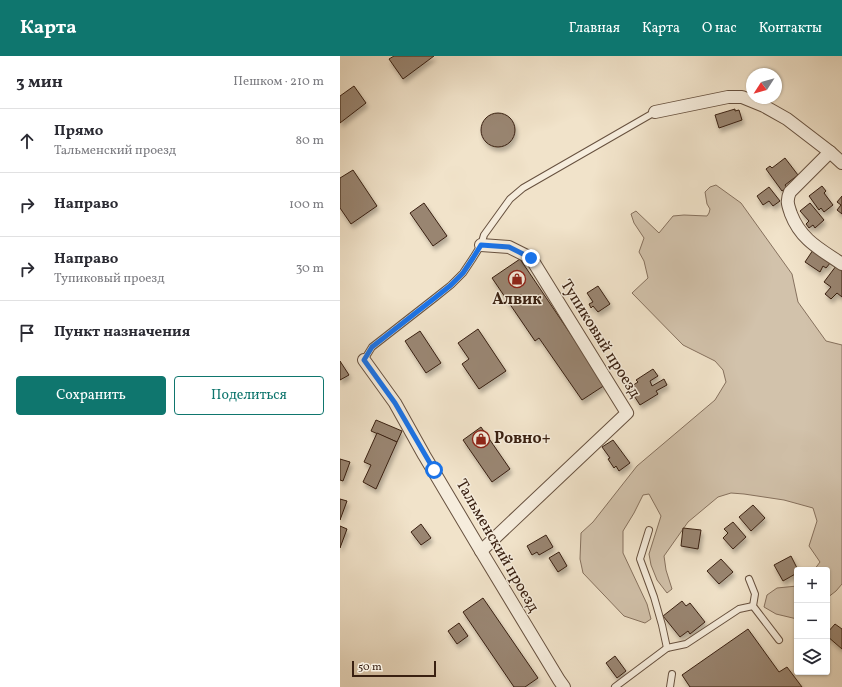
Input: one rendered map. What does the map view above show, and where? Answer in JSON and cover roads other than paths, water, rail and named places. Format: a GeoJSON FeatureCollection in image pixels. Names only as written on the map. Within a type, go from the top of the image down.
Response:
{"type":"FeatureCollection","features":[{"type":"Feature","properties":{"kind":"street"},"geometry":{"type":"LineString","coordinates":[[655,112],[728,97],[742,97],[764,106],[788,119],[842,163]]}},
{"type":"Feature","properties":{"kind":"street"},"geometry":{"type":"LineString","coordinates":[[830,152],[790,192],[787,199],[794,220],[802,234],[810,242],[842,264]]}},
{"type":"Feature","properties":{"kind":"street","name":"Тупиковый проезд"},"geometry":{"type":"LineString","coordinates":[[481,245],[509,247],[531,258],[627,413],[481,551]]}},
{"type":"Feature","properties":{"kind":"street","name":"Тальменский проезд"},"geometry":{"type":"LineString","coordinates":[[364,360],[395,403],[481,551],[564,687]]}},
{"type":"Feature","properties":{"kind":"lane"},"geometry":{"type":"LineString","coordinates":[[364,360],[372,347],[451,285],[463,273],[481,245],[484,235],[510,199],[523,188],[655,112]]}},
{"type":"Feature","properties":{"kind":"lane"},"geometry":{"type":"LineString","coordinates":[[649,530],[640,559],[654,597],[667,648]]}},
{"type":"Feature","properties":{"kind":"lane"},"geometry":{"type":"LineString","coordinates":[[749,579],[755,594],[753,606],[779,640]]}},
{"type":"Feature","properties":{"kind":"lane"},"geometry":{"type":"LineString","coordinates":[[615,687],[667,648],[686,644],[739,609],[753,606]]}},
{"type":"Feature","properties":{"kind":"lane"},"geometry":{"type":"LineString","coordinates":[[670,687],[672,674]]}},
{"type":"Feature","properties":{"kind":"place","name":"Алвик"},"geometry":{"type":"Point","coordinates":[517,279]}},
{"type":"Feature","properties":{"kind":"place","name":"Ровно+"},"geometry":{"type":"Point","coordinates":[481,439]}}]}
